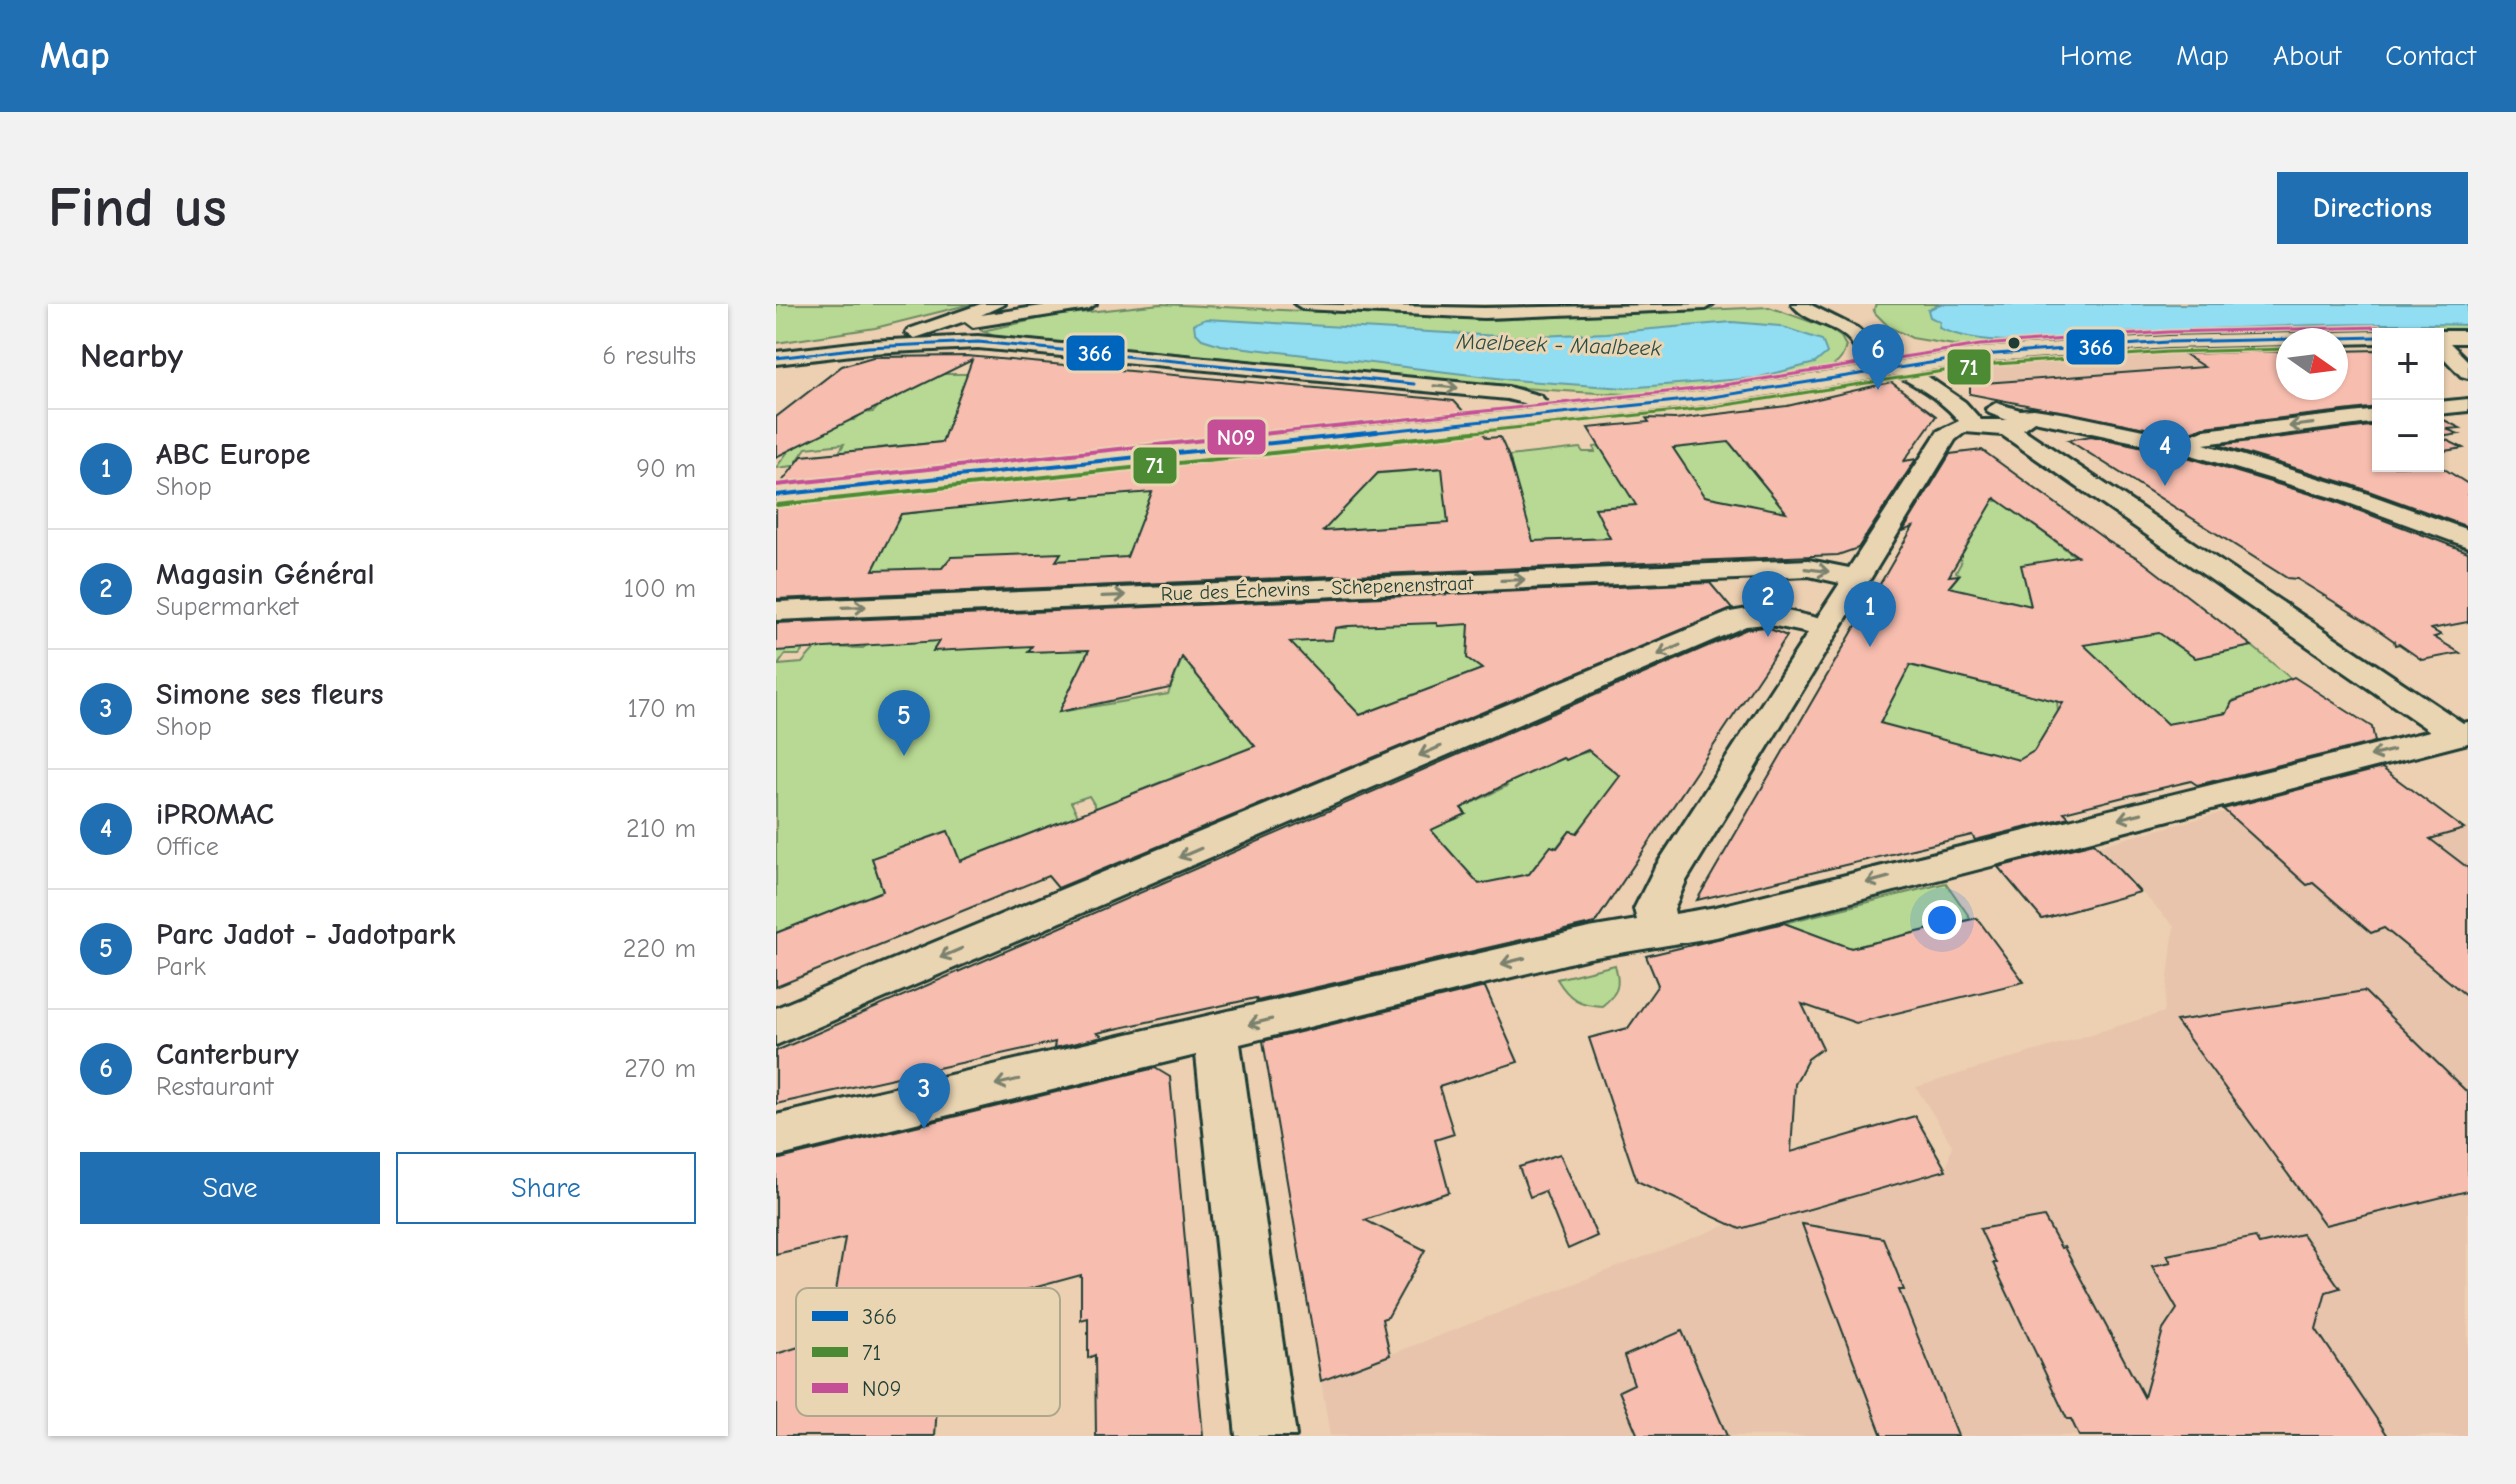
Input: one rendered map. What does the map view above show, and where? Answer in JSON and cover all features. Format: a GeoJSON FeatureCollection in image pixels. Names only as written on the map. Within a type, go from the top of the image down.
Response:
{"type":"FeatureCollection","features":[{"type":"Feature","properties":{"kind":"main road"},"geometry":{"type":"LineString","coordinates":[[776,495],[1736,394],[1927,361],[2168,342],[2372,337]]}},
{"type":"Feature","properties":{"kind":"main road"},"geometry":{"type":"LineString","coordinates":[[2444,339],[2468,337]]}},
{"type":"Feature","properties":{"kind":"street"},"geometry":{"type":"LineString","coordinates":[[811,351],[790,377],[874,340],[986,304]]}},
{"type":"Feature","properties":{"kind":"street"},"geometry":{"type":"LineString","coordinates":[[776,358],[933,327],[997,304]]}},
{"type":"Feature","properties":{"kind":"street"},"geometry":{"type":"LineString","coordinates":[[967,315],[961,321],[992,320],[1088,304]]}},
{"type":"Feature","properties":{"kind":"street"},"geometry":{"type":"LineString","coordinates":[[1303,304],[1484,313],[1705,304]]}},
{"type":"Feature","properties":{"kind":"street"},"geometry":{"type":"LineString","coordinates":[[1514,304],[1545,311]]}},
{"type":"Feature","properties":{"kind":"street"},"geometry":{"type":"LineString","coordinates":[[1800,304],[1805,310],[1851,332],[1861,341],[1862,350],[1867,355],[1896,366],[1969,418],[2034,415],[2183,445],[2343,493],[2468,539]]}},
{"type":"Feature","properties":{"kind":"street"},"geometry":{"type":"LineString","coordinates":[[874,340],[978,342],[1508,393],[1534,400],[1546,415]]}},
{"type":"Feature","properties":{"kind":"street"},"geometry":{"type":"LineString","coordinates":[[2444,346],[2468,372]]}},
{"type":"Feature","properties":{"kind":"street"},"geometry":{"type":"LineString","coordinates":[[776,352],[811,351]]}},
{"type":"Feature","properties":{"kind":"street"},"geometry":{"type":"LineString","coordinates":[[1927,361],[2463,733]]}},
{"type":"Feature","properties":{"kind":"street"},"geometry":{"type":"LineString","coordinates":[[2444,407],[2468,405]]}},
{"type":"Feature","properties":{"kind":"street"},"geometry":{"type":"LineString","coordinates":[[2183,445],[2204,437],[2372,417]]}},
{"type":"Feature","properties":{"kind":"street"},"geometry":{"type":"LineString","coordinates":[[1660,931],[1654,909],[1668,879],[1946,436],[1969,418]]}},
{"type":"Feature","properties":{"kind":"street","name":"Rue des Échevins - Schepenenstraat"},"geometry":{"type":"LineString","coordinates":[[776,611],[1809,568],[1856,578]]}},
{"type":"Feature","properties":{"kind":"street"},"geometry":{"type":"LineString","coordinates":[[776,1027],[1740,618],[1766,615],[1825,628]]}},
{"type":"Feature","properties":{"kind":"street"},"geometry":{"type":"LineString","coordinates":[[776,1136],[1589,943],[1716,922],[2463,733]]}},
{"type":"Feature","properties":{"kind":"street"},"geometry":{"type":"LineString","coordinates":[[1216,1033],[1266,1436]]}},
{"type":"Feature","properties":{"kind":"shaded area"},"geometry":{"type":"Polygon","coordinates":[[[2202,348],[2276,394],[2276,400],[2286,400],[2309,414],[2192,429],[2000,399],[1951,365],[2202,348]]]}},
{"type":"Feature","properties":{"kind":"shaded area"},"geometry":{"type":"Polygon","coordinates":[[[2383,769],[2464,829],[2468,828],[2468,1436],[1330,1436],[1321,1381],[1729,1224],[1740,1229],[1946,1170],[1952,1145],[1916,1087],[2164,1012],[2174,926],[2097,846],[2383,769]]]}},
{"type":"Feature","properties":{"kind":"green space"},"geometry":{"type":"Polygon","coordinates":[[[776,304],[971,304],[875,328],[776,343],[776,304]]]}},
{"type":"Feature","properties":{"kind":"green space"},"geometry":{"type":"Polygon","coordinates":[[[1160,304],[1490,320],[1769,307],[1828,328],[1841,337],[1846,346],[1842,358],[1833,366],[1792,379],[1704,391],[1629,394],[1487,385],[994,336],[982,331],[1052,316],[1160,304]]]}},
{"type":"Feature","properties":{"kind":"green space"},"geometry":{"type":"Polygon","coordinates":[[[1876,304],[2468,304],[2468,331],[2444,331],[2444,328],[2348,331],[2348,328],[2276,328],[2276,332],[1972,348],[1912,338],[1889,327],[1873,311],[1876,304]]]}},
{"type":"Feature","properties":{"kind":"green space"},"geometry":{"type":"Polygon","coordinates":[[[941,374],[970,374],[968,440],[877,448],[874,454],[836,457],[844,444],[806,448],[797,461],[815,459],[792,469],[793,466],[776,468],[792,446],[829,421],[854,420],[941,374]]]}},
{"type":"Feature","properties":{"kind":"green space"},"geometry":{"type":"Polygon","coordinates":[[[1728,432],[1797,515],[1589,543],[1588,539],[1056,561],[1058,557],[952,557],[941,570],[851,571],[776,526],[897,521],[901,514],[920,512],[924,507],[1089,494],[1131,494],[1134,486],[1315,478],[1502,464],[1511,463],[1509,456],[1580,448],[1583,452],[1595,452],[1594,447],[1600,446],[1667,449],[1692,446],[1728,432]]]}},
{"type":"Feature","properties":{"kind":"green space"},"geometry":{"type":"Polygon","coordinates":[[[1991,491],[1996,501],[2002,501],[2142,607],[2167,639],[2195,658],[2252,646],[2300,686],[2234,700],[2231,704],[2237,711],[2215,715],[2175,732],[2123,682],[2071,691],[2056,690],[2058,712],[2090,754],[1820,789],[1881,724],[1900,663],[2011,690],[2031,606],[1985,595],[1941,597],[1960,574],[1956,572],[1961,563],[1960,557],[1991,491]]]}},
{"type":"Feature","properties":{"kind":"green space"},"geometry":{"type":"Polygon","coordinates":[[[1469,621],[1482,669],[1360,715],[1254,747],[1184,775],[1174,776],[1177,780],[1164,785],[1161,782],[1129,795],[1100,814],[1089,796],[1071,802],[1083,825],[1047,827],[960,861],[947,831],[872,858],[883,891],[776,933],[776,647],[803,650],[799,655],[785,655],[778,665],[802,663],[816,647],[863,648],[872,641],[903,643],[942,638],[934,650],[1034,642],[1029,652],[1067,650],[1097,635],[1103,674],[1076,676],[1060,712],[1168,694],[1190,639],[1331,640],[1335,628],[1347,628],[1348,624],[1437,622],[1437,626],[1469,621]]]}},
{"type":"Feature","properties":{"kind":"green space"},"geometry":{"type":"Polygon","coordinates":[[[1652,736],[1577,833],[1570,831],[1543,864],[1538,862],[1529,874],[1411,898],[1357,852],[1456,819],[1466,814],[1461,808],[1563,758],[1652,736]]]}},
{"type":"Feature","properties":{"kind":"green space"},"geometry":{"type":"Polygon","coordinates":[[[1946,883],[1971,919],[1851,948],[1784,923],[1946,883]]]}},
{"type":"Feature","properties":{"kind":"green space"},"geometry":{"type":"Polygon","coordinates":[[[1615,965],[1617,988],[1602,1006],[1575,1000],[1557,979],[1615,965]]]}},
{"type":"Feature","properties":{"kind":"water"},"geometry":{"type":"Polygon","coordinates":[[[1940,304],[2468,304],[2468,325],[2262,327],[2138,332],[2063,339],[1985,340],[1939,328],[1940,322],[1930,317],[1928,310],[1940,304]]]}},
{"type":"Feature","properties":{"kind":"water","name":"Maelbeek - Maalbeek"},"geometry":{"type":"Polygon","coordinates":[[[1206,319],[1516,337],[1732,322],[1780,326],[1822,340],[1827,353],[1815,363],[1756,378],[1625,388],[1513,380],[1221,345],[1202,339],[1195,332],[1194,324],[1206,319]]]}},
{"type":"Feature","properties":{"kind":"building"},"geometry":{"type":"Polygon","coordinates":[[[2372,350],[2372,408],[2204,427],[2181,435],[1970,394],[1970,384],[2204,367],[2184,354],[2276,352],[2276,400],[2348,400],[2348,351],[2372,350]]]}},
{"type":"Feature","properties":{"kind":"building"},"geometry":{"type":"Polygon","coordinates":[[[967,356],[1437,399],[1454,401],[1465,413],[781,483],[802,456],[942,442],[972,360],[776,457],[776,417],[842,366],[873,357],[967,356]]]}},
{"type":"Feature","properties":{"kind":"building"},"geometry":{"type":"Polygon","coordinates":[[[1891,382],[1936,416],[1904,461],[1916,459],[1858,548],[1838,555],[776,599],[776,506],[1482,432],[1487,438],[1500,437],[1509,457],[1533,541],[1610,538],[1595,508],[1636,505],[1588,428],[1649,422],[1646,418],[1675,419],[1787,406],[1891,382]],[[1729,442],[1673,448],[1705,496],[1786,512],[1729,442]],[[1442,468],[1378,473],[1323,531],[1448,523],[1442,468]],[[1152,492],[901,514],[873,570],[942,568],[951,557],[1061,553],[1056,561],[1127,557],[1152,492]]]}},
{"type":"Feature","properties":{"kind":"building"},"geometry":{"type":"Polygon","coordinates":[[[2444,420],[2460,428],[2446,429],[2459,434],[2444,436],[2444,420]]]}},
{"type":"Feature","properties":{"kind":"building"},"geometry":{"type":"Polygon","coordinates":[[[2372,426],[2372,472],[2444,472],[2444,469],[2468,484],[2468,527],[2352,485],[2218,445],[2372,426]]]}},
{"type":"Feature","properties":{"kind":"building"},"geometry":{"type":"Polygon","coordinates":[[[2091,436],[2177,454],[2334,501],[2468,552],[2468,622],[2431,629],[2441,635],[2434,637],[2460,653],[2422,660],[2399,644],[2395,645],[2394,641],[2367,622],[2297,579],[2287,578],[2068,440],[2091,436]]]}},
{"type":"Feature","properties":{"kind":"building"},"geometry":{"type":"Polygon","coordinates":[[[2444,439],[2463,448],[2444,451],[2444,439]]]}},
{"type":"Feature","properties":{"kind":"building"},"geometry":{"type":"Polygon","coordinates":[[[1982,450],[2109,542],[2138,558],[2252,646],[2195,658],[2159,633],[2084,645],[2167,724],[2227,713],[2232,702],[2294,677],[2372,727],[2375,742],[2197,785],[2191,781],[2132,795],[2064,812],[2069,817],[1975,840],[1972,835],[1697,900],[1913,527],[1903,531],[1950,454],[1982,450]],[[1995,498],[1949,576],[1959,575],[1949,587],[2031,606],[2021,565],[2077,556],[1995,498]],[[1910,665],[1880,723],[2019,760],[2034,751],[2063,703],[1910,665]]]}},
{"type":"Feature","properties":{"kind":"building"},"geometry":{"type":"Polygon","coordinates":[[[1710,583],[1732,609],[1058,888],[1048,876],[776,987],[776,933],[883,891],[872,858],[948,831],[960,861],[1255,746],[1182,657],[1170,688],[1059,712],[1089,650],[1028,652],[1032,646],[933,651],[939,641],[776,651],[776,623],[1710,583]],[[1437,623],[1348,626],[1335,628],[1332,640],[1290,642],[1360,715],[1482,669],[1467,658],[1469,624],[1437,626],[1437,623]]]}},
{"type":"Feature","properties":{"kind":"building"},"geometry":{"type":"Polygon","coordinates":[[[1765,627],[1787,636],[1595,923],[1257,1001],[1256,998],[1097,1033],[1103,1037],[1054,1048],[1055,1042],[776,1104],[776,1051],[1747,629],[1765,627]],[[1588,750],[1506,784],[1461,808],[1466,814],[1431,830],[1479,884],[1529,874],[1551,846],[1557,848],[1570,831],[1577,833],[1620,776],[1588,750]]]}},
{"type":"Feature","properties":{"kind":"building"},"geometry":{"type":"Polygon","coordinates":[[[2382,768],[2464,829],[2430,839],[2468,868],[2468,997],[2384,928],[2371,933],[2313,883],[2307,885],[2223,809],[2382,768]]]}},
{"type":"Feature","properties":{"kind":"building"},"geometry":{"type":"Polygon","coordinates":[[[2094,843],[2140,892],[2042,919],[1998,867],[2094,843]]]}},
{"type":"Feature","properties":{"kind":"building"},"geometry":{"type":"Polygon","coordinates":[[[1977,918],[2024,982],[1856,1023],[1802,1004],[1823,1048],[1808,1059],[1795,1084],[1791,1152],[1915,1116],[1946,1170],[1740,1229],[1637,1181],[1589,1038],[1628,1028],[1658,985],[1646,956],[1784,923],[1851,948],[1977,918]]]}},
{"type":"Feature","properties":{"kind":"building"},"geometry":{"type":"Polygon","coordinates":[[[1485,987],[1518,1062],[1439,1087],[1454,1134],[1435,1140],[1449,1192],[1365,1220],[1425,1250],[1388,1317],[1382,1319],[1390,1355],[1321,1381],[1263,1041],[1485,987]]]}},
{"type":"Feature","properties":{"kind":"building"},"geometry":{"type":"Polygon","coordinates":[[[2364,991],[2468,1093],[2468,1191],[2325,1225],[2176,1021],[2364,991]]]}},
{"type":"Feature","properties":{"kind":"building"},"geometry":{"type":"Polygon","coordinates":[[[1155,1068],[1170,1077],[1203,1436],[1096,1436],[1095,1355],[1088,1358],[1088,1318],[1081,1320],[1081,1275],[1033,1288],[836,1288],[845,1238],[776,1254],[776,1160],[1155,1068]]]}},
{"type":"Feature","properties":{"kind":"building"},"geometry":{"type":"Polygon","coordinates":[[[1560,1154],[1597,1236],[1568,1249],[1545,1191],[1530,1197],[1519,1167],[1560,1154]]]}},
{"type":"Feature","properties":{"kind":"building"},"geometry":{"type":"Polygon","coordinates":[[[2044,1217],[2061,1248],[2064,1247],[2144,1397],[2163,1330],[2177,1309],[2152,1266],[2171,1262],[2167,1255],[2255,1237],[2259,1244],[2302,1234],[2340,1288],[2326,1292],[2316,1329],[2388,1436],[2079,1436],[2071,1419],[2067,1419],[1980,1229],[2044,1217]]]}},
{"type":"Feature","properties":{"kind":"building"},"geometry":{"type":"Polygon","coordinates":[[[1802,1224],[1883,1238],[1904,1290],[1899,1290],[1958,1436],[1882,1436],[1802,1224]]]}},
{"type":"Feature","properties":{"kind":"building"},"geometry":{"type":"Polygon","coordinates":[[[1682,1331],[1727,1436],[1638,1436],[1619,1391],[1634,1384],[1624,1356],[1682,1331]]]}},
{"type":"Feature","properties":{"kind":"building"},"geometry":{"type":"Polygon","coordinates":[[[796,1348],[796,1416],[936,1416],[935,1436],[776,1436],[776,1354],[796,1348]]]}},
{"type":"Feature","properties":{"kind":"transit line","name":"N09"},"geometry":{"type":"LineString","coordinates":[[776,485],[1705,388],[1980,345],[2168,332],[2378,327]]}},
{"type":"Feature","properties":{"kind":"transit line","name":"366"},"geometry":{"type":"LineString","coordinates":[[776,495],[1706,398],[1981,355],[2168,342],[2372,337]]}},
{"type":"Feature","properties":{"kind":"transit line","name":"366"},"geometry":{"type":"LineString","coordinates":[[776,358],[869,347],[978,342],[1414,384]]}},
{"type":"Feature","properties":{"kind":"transit line","name":"71"},"geometry":{"type":"LineString","coordinates":[[777,505],[1707,408],[1982,365],[2168,352],[2276,349]]}},
{"type":"Feature","properties":{"kind":"place","name":"Canterbury"},"geometry":{"type":"Point","coordinates":[1878,390]}},
{"type":"Feature","properties":{"kind":"place","name":"iPROMAC"},"geometry":{"type":"Point","coordinates":[2165,486]}},
{"type":"Feature","properties":{"kind":"place","name":"Magasin Général"},"geometry":{"type":"Point","coordinates":[1768,637]}},
{"type":"Feature","properties":{"kind":"place","name":"ABC Europe"},"geometry":{"type":"Point","coordinates":[1870,647]}},
{"type":"Feature","properties":{"kind":"place","name":"Parc Jadot - Jadotpark"},"geometry":{"type":"Point","coordinates":[904,756]}},
{"type":"Feature","properties":{"kind":"place","name":"Simone ses fleurs"},"geometry":{"type":"Point","coordinates":[924,1129]}}]}
